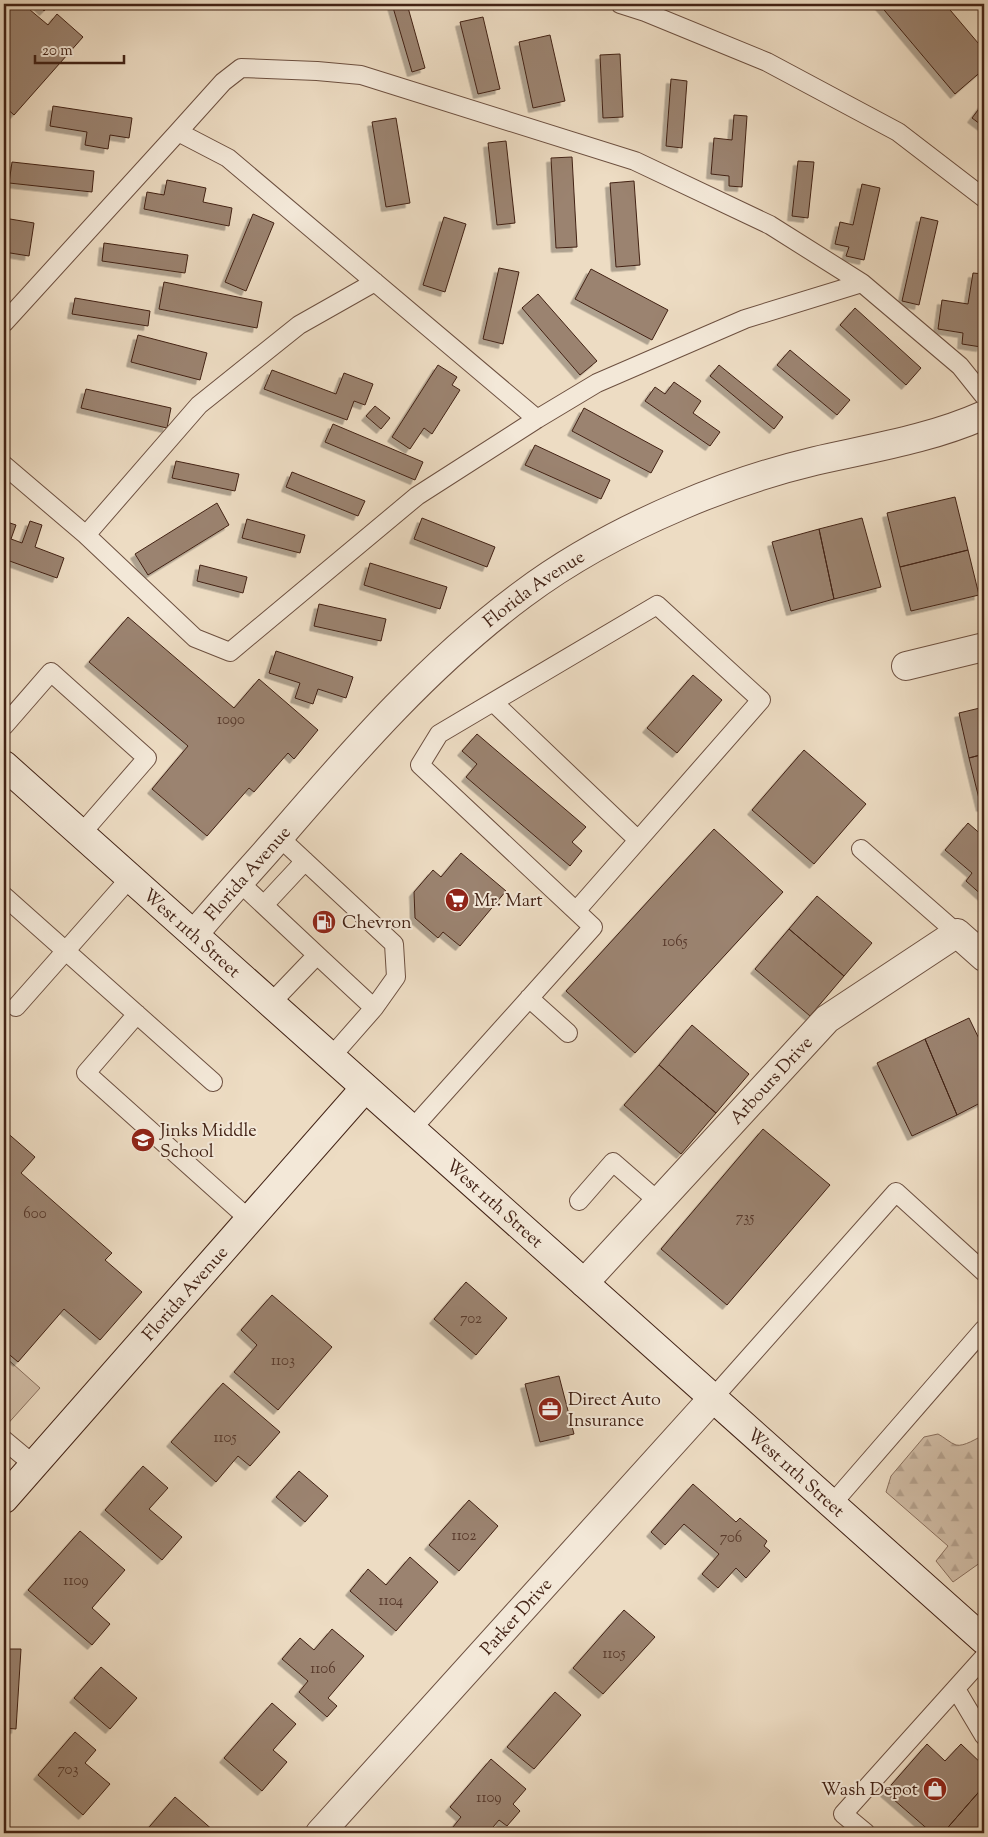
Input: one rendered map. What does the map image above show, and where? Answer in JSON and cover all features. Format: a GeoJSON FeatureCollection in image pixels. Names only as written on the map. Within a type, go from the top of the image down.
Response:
{"type":"FeatureCollection","features":[{"type":"Feature","properties":{"kind":"street","name":"Florida Avenue"},"geometry":{"type":"LineString","coordinates":[[194,934],[392,711],[421,682],[508,606],[571,563],[642,523],[742,482],[812,462],[929,435],[984,415]]}},
{"type":"Feature","properties":{"kind":"street"},"geometry":{"type":"LineString","coordinates":[[906,666],[984,647]]}},
{"type":"Feature","properties":{"kind":"street","name":"West 11th Street"},"geometry":{"type":"LineString","coordinates":[[4,765],[984,1640]]}},
{"type":"Feature","properties":{"kind":"street"},"geometry":{"type":"LineString","coordinates":[[958,933],[984,957]]}},
{"type":"Feature","properties":{"kind":"street","name":"Arbours Drive"},"geometry":{"type":"LineString","coordinates":[[584,1283],[827,1019],[958,933]]}},
{"type":"Feature","properties":{"kind":"street","name":"Florida Avenue"},"geometry":{"type":"LineString","coordinates":[[4,1500],[365,1088]]}},
{"type":"Feature","properties":{"kind":"street","name":"Parker Drive"},"geometry":{"type":"LineString","coordinates":[[320,1833],[713,1398]]}},
{"type":"Feature","properties":{"kind":"lane"},"geometry":{"type":"LineString","coordinates":[[620,4],[645,12],[767,62],[898,132],[984,198]]}},
{"type":"Feature","properties":{"kind":"lane"},"geometry":{"type":"LineString","coordinates":[[4,323],[224,82],[241,68],[317,71],[361,75],[635,162],[770,225],[862,283],[960,366],[984,396]]}},
{"type":"Feature","properties":{"kind":"lane"},"geometry":{"type":"LineString","coordinates":[[178,132],[228,158],[537,419]]}},
{"type":"Feature","properties":{"kind":"lane"},"geometry":{"type":"LineString","coordinates":[[86,535],[198,405],[298,325],[375,282]]}},
{"type":"Feature","properties":{"kind":"lane"},"geometry":{"type":"LineString","coordinates":[[4,465],[86,535],[195,638],[230,652],[417,496],[597,383],[745,319],[862,283]]}},
{"type":"Feature","properties":{"kind":"lane"},"geometry":{"type":"LineString","coordinates":[[412,1129],[593,927],[576,911],[420,764],[439,734],[657,606],[761,700],[576,911]]}},
{"type":"Feature","properties":{"kind":"lane"},"geometry":{"type":"LineString","coordinates":[[4,726],[51,672],[147,758],[81,834]]}},
{"type":"Feature","properties":{"kind":"lane"},"geometry":{"type":"LineString","coordinates":[[493,702],[638,840]]}},
{"type":"Feature","properties":{"kind":"lane"},"geometry":{"type":"LineString","coordinates":[[279,838],[305,862],[333,898],[394,944],[396,977],[374,1008],[331,1057]]}},
{"type":"Feature","properties":{"kind":"lane"},"geometry":{"type":"LineString","coordinates":[[861,849],[958,933]]}},
{"type":"Feature","properties":{"kind":"lane"},"geometry":{"type":"LineString","coordinates":[[264,905],[305,862]]}},
{"type":"Feature","properties":{"kind":"lane"},"geometry":{"type":"LineString","coordinates":[[16,1007],[130,878]]}},
{"type":"Feature","properties":{"kind":"lane"},"geometry":{"type":"LineString","coordinates":[[239,882],[264,905],[300,933],[317,955],[374,1008]]}},
{"type":"Feature","properties":{"kind":"lane"},"geometry":{"type":"LineString","coordinates":[[4,896],[213,1082]]}},
{"type":"Feature","properties":{"kind":"lane"},"geometry":{"type":"LineString","coordinates":[[271,1003],[317,955]]}},
{"type":"Feature","properties":{"kind":"lane"},"geometry":{"type":"LineString","coordinates":[[529,998],[568,1033]]}},
{"type":"Feature","properties":{"kind":"lane"},"geometry":{"type":"LineString","coordinates":[[137,1014],[86,1073],[250,1220]]}},
{"type":"Feature","properties":{"kind":"lane"},"geometry":{"type":"LineString","coordinates":[[578,1201],[613,1162],[658,1202]]}},
{"type":"Feature","properties":{"kind":"lane"},"geometry":{"type":"LineString","coordinates":[[713,1398],[896,1192],[984,1272]]}},
{"type":"Feature","properties":{"kind":"lane"},"geometry":{"type":"LineString","coordinates":[[832,1504],[984,1329]]}},
{"type":"Feature","properties":{"kind":"lane"},"geometry":{"type":"LineString","coordinates":[[4,1440],[34,1465]]}},
{"type":"Feature","properties":{"kind":"lane"},"geometry":{"type":"LineString","coordinates":[[866,1833],[843,1814],[984,1657]]}},
{"type":"Feature","properties":{"kind":"lane"},"geometry":{"type":"LineString","coordinates":[[956,1689],[984,1736]]}},
{"type":"Feature","properties":{"kind":"green space"},"geometry":{"type":"Polygon","coordinates":[[[4,1356],[40,1388],[4,1428],[4,1356]]]}},
{"type":"Feature","properties":{"kind":"green space"},"geometry":{"type":"Polygon","coordinates":[[[938,1434],[956,1445],[967,1444],[984,1435],[984,1560],[953,1582],[936,1561],[948,1546],[886,1492],[891,1476],[924,1437],[938,1434]]]}},
{"type":"Feature","properties":{"kind":"building"},"geometry":{"type":"Polygon","coordinates":[[[6,4],[23,4],[48,25],[57,14],[83,37],[14,115],[4,106],[4,75],[7,71],[4,68],[4,6],[6,4]]]}},
{"type":"Feature","properties":{"kind":"building"},"geometry":{"type":"Polygon","coordinates":[[[37,4],[51,4],[44,11],[37,4]]]}},
{"type":"Feature","properties":{"kind":"building"},"geometry":{"type":"Polygon","coordinates":[[[392,4],[407,4],[425,68],[412,72],[392,4]]]}},
{"type":"Feature","properties":{"kind":"building"},"geometry":{"type":"Polygon","coordinates":[[[879,4],[945,4],[984,50],[984,69],[955,94],[879,4]]]}},
{"type":"Feature","properties":{"kind":"building"},"geometry":{"type":"Polygon","coordinates":[[[483,17],[500,89],[478,94],[460,22],[483,17]]]}},
{"type":"Feature","properties":{"kind":"building"},"geometry":{"type":"Polygon","coordinates":[[[550,35],[565,101],[533,108],[519,42],[550,35]]]}},
{"type":"Feature","properties":{"kind":"building"},"geometry":{"type":"Polygon","coordinates":[[[620,54],[623,117],[603,118],[600,55],[620,54]]]}},
{"type":"Feature","properties":{"kind":"building"},"geometry":{"type":"Polygon","coordinates":[[[671,79],[687,81],[682,148],[666,146],[671,79]]]}},
{"type":"Feature","properties":{"kind":"building"},"geometry":{"type":"Polygon","coordinates":[[[984,102],[984,127],[972,118],[984,102]]]}},
{"type":"Feature","properties":{"kind":"building"},"geometry":{"type":"Polygon","coordinates":[[[53,106],[132,118],[129,138],[110,135],[108,149],[85,145],[87,132],[50,126],[53,106]]]}},
{"type":"Feature","properties":{"kind":"building"},"geometry":{"type":"Polygon","coordinates":[[[734,115],[747,116],[742,187],[729,186],[729,176],[711,174],[714,138],[732,140],[734,115]]]}},
{"type":"Feature","properties":{"kind":"building"},"geometry":{"type":"Polygon","coordinates":[[[396,118],[410,203],[386,207],[372,122],[396,118]]]}},
{"type":"Feature","properties":{"kind":"building"},"geometry":{"type":"Polygon","coordinates":[[[506,141],[515,223],[497,225],[488,143],[506,141]]]}},
{"type":"Feature","properties":{"kind":"building"},"geometry":{"type":"Polygon","coordinates":[[[572,157],[577,247],[556,248],[551,158],[572,157]]]}},
{"type":"Feature","properties":{"kind":"building"},"geometry":{"type":"Polygon","coordinates":[[[798,161],[814,162],[808,218],[792,216],[798,161]]]}},
{"type":"Feature","properties":{"kind":"building"},"geometry":{"type":"Polygon","coordinates":[[[12,162],[94,171],[92,192],[9,183],[12,162]]]}},
{"type":"Feature","properties":{"kind":"building"},"geometry":{"type":"Polygon","coordinates":[[[167,180],[206,188],[203,202],[232,208],[229,226],[144,209],[147,192],[164,195],[167,180]]]}},
{"type":"Feature","properties":{"kind":"building"},"geometry":{"type":"Polygon","coordinates":[[[634,181],[640,265],[616,267],[610,183],[634,181]]]}},
{"type":"Feature","properties":{"kind":"building"},"geometry":{"type":"Polygon","coordinates":[[[862,184],[880,188],[864,260],[846,256],[849,247],[835,244],[840,222],[853,225],[862,184]]]}},
{"type":"Feature","properties":{"kind":"building"},"geometry":{"type":"Polygon","coordinates":[[[253,214],[274,223],[246,291],[225,282],[253,214]]]}},
{"type":"Feature","properties":{"kind":"building"},"geometry":{"type":"Polygon","coordinates":[[[444,217],[466,224],[445,292],[423,285],[444,217]]]}},
{"type":"Feature","properties":{"kind":"building"},"geometry":{"type":"Polygon","coordinates":[[[921,217],[938,221],[919,305],[902,301],[921,217]]]}},
{"type":"Feature","properties":{"kind":"building"},"geometry":{"type":"Polygon","coordinates":[[[4,218],[34,223],[29,256],[4,252],[4,218]]]}},
{"type":"Feature","properties":{"kind":"building"},"geometry":{"type":"Polygon","coordinates":[[[104,243],[188,255],[185,273],[102,261],[104,243]]]}},
{"type":"Feature","properties":{"kind":"building"},"geometry":{"type":"Polygon","coordinates":[[[499,268],[519,272],[503,344],[483,339],[499,268]]]}},
{"type":"Feature","properties":{"kind":"building"},"geometry":{"type":"Polygon","coordinates":[[[591,269],[668,310],[652,340],[575,299],[591,269]]]}},
{"type":"Feature","properties":{"kind":"building"},"geometry":{"type":"Polygon","coordinates":[[[973,273],[984,274],[984,326],[981,347],[962,344],[963,333],[938,329],[942,300],[968,304],[973,273]]]}},
{"type":"Feature","properties":{"kind":"building"},"geometry":{"type":"Polygon","coordinates":[[[164,282],[262,302],[257,328],[159,309],[164,282]]]}},
{"type":"Feature","properties":{"kind":"building"},"geometry":{"type":"Polygon","coordinates":[[[538,294],[597,361],[580,375],[522,308],[538,294]]]}},
{"type":"Feature","properties":{"kind":"building"},"geometry":{"type":"Polygon","coordinates":[[[75,298],[150,311],[148,326],[72,314],[75,298]]]}},
{"type":"Feature","properties":{"kind":"building"},"geometry":{"type":"Polygon","coordinates":[[[855,308],[921,368],[906,385],[840,325],[855,308]]]}},
{"type":"Feature","properties":{"kind":"building"},"geometry":{"type":"Polygon","coordinates":[[[138,335],[207,353],[200,380],[131,362],[138,335]]]}},
{"type":"Feature","properties":{"kind":"building"},"geometry":{"type":"Polygon","coordinates":[[[790,350],[850,400],[837,415],[777,365],[790,350]]]}},
{"type":"Feature","properties":{"kind":"building"},"geometry":{"type":"Polygon","coordinates":[[[438,365],[457,377],[452,385],[460,390],[432,434],[424,428],[410,449],[392,437],[438,365]]]}},
{"type":"Feature","properties":{"kind":"building"},"geometry":{"type":"Polygon","coordinates":[[[719,365],[783,417],[774,429],[710,376],[719,365]]]}},
{"type":"Feature","properties":{"kind":"building"},"geometry":{"type":"Polygon","coordinates":[[[272,370],[336,394],[344,373],[373,384],[365,405],[354,401],[347,420],[264,389],[272,370]]]}},
{"type":"Feature","properties":{"kind":"building"},"geometry":{"type":"Polygon","coordinates":[[[674,382],[701,401],[693,413],[720,432],[710,446],[645,401],[655,387],[665,394],[674,382]]]}},
{"type":"Feature","properties":{"kind":"building"},"geometry":{"type":"Polygon","coordinates":[[[86,389],[171,408],[167,428],[81,408],[86,389]]]}},
{"type":"Feature","properties":{"kind":"building"},"geometry":{"type":"Polygon","coordinates":[[[375,406],[390,418],[381,429],[366,416],[375,406]]]}},
{"type":"Feature","properties":{"kind":"building"},"geometry":{"type":"Polygon","coordinates":[[[584,408],[663,451],[651,473],[572,431],[584,408]]]}},
{"type":"Feature","properties":{"kind":"building"},"geometry":{"type":"Polygon","coordinates":[[[333,424],[423,462],[415,480],[325,442],[333,424]]]}},
{"type":"Feature","properties":{"kind":"building"},"geometry":{"type":"Polygon","coordinates":[[[535,445],[610,480],[601,499],[525,465],[535,445]]]}},
{"type":"Feature","properties":{"kind":"building"},"geometry":{"type":"Polygon","coordinates":[[[176,461],[239,474],[235,491],[172,478],[176,461]]]}},
{"type":"Feature","properties":{"kind":"building"},"geometry":{"type":"Polygon","coordinates":[[[292,472],[365,501],[358,516],[286,487],[292,472]]]}},
{"type":"Feature","properties":{"kind":"building"},"geometry":{"type":"Polygon","coordinates":[[[955,497],[968,550],[900,567],[887,513],[955,497]]]}},
{"type":"Feature","properties":{"kind":"building"},"geometry":{"type":"Polygon","coordinates":[[[217,503],[229,525],[148,575],[135,554],[217,503]]]}},
{"type":"Feature","properties":{"kind":"building"},"geometry":{"type":"Polygon","coordinates":[[[422,518],[495,547],[487,567],[414,539],[422,518]]]}},
{"type":"Feature","properties":{"kind":"building"},"geometry":{"type":"Polygon","coordinates":[[[862,518],[881,587],[834,599],[819,529],[862,518]]]}},
{"type":"Feature","properties":{"kind":"building"},"geometry":{"type":"Polygon","coordinates":[[[247,519],[305,535],[300,553],[242,538],[247,519]]]}},
{"type":"Feature","properties":{"kind":"building"},"geometry":{"type":"Polygon","coordinates":[[[4,521],[16,525],[11,539],[22,543],[30,521],[42,525],[35,547],[64,558],[57,578],[4,559],[4,521]]]}},
{"type":"Feature","properties":{"kind":"building"},"geometry":{"type":"Polygon","coordinates":[[[819,529],[834,599],[791,611],[772,542],[819,529]]]}},
{"type":"Feature","properties":{"kind":"building"},"geometry":{"type":"Polygon","coordinates":[[[968,550],[979,595],[911,611],[900,567],[968,550]]]}},
{"type":"Feature","properties":{"kind":"building"},"geometry":{"type":"Polygon","coordinates":[[[370,563],[447,587],[440,609],[364,585],[370,563]]]}},
{"type":"Feature","properties":{"kind":"building"},"geometry":{"type":"Polygon","coordinates":[[[200,565],[247,577],[243,593],[197,581],[200,565]]]}},
{"type":"Feature","properties":{"kind":"building"},"geometry":{"type":"Polygon","coordinates":[[[319,604],[386,619],[381,641],[314,626],[319,604]]]}},
{"type":"Feature","properties":{"kind":"building"},"geometry":{"type":"Polygon","coordinates":[[[128,617],[234,708],[259,679],[318,730],[294,759],[288,753],[254,792],[249,788],[207,836],[152,789],[188,746],[89,662],[128,617]]]}},
{"type":"Feature","properties":{"kind":"building"},"geometry":{"type":"Polygon","coordinates":[[[276,651],[353,677],[346,698],[318,689],[313,704],[295,698],[300,683],[269,673],[276,651]]]}},
{"type":"Feature","properties":{"kind":"building"},"geometry":{"type":"Polygon","coordinates":[[[693,675],[722,700],[677,753],[647,728],[693,675]]]}},
{"type":"Feature","properties":{"kind":"building"},"geometry":{"type":"Polygon","coordinates":[[[984,707],[984,754],[969,758],[959,713],[984,707]]]}},
{"type":"Feature","properties":{"kind":"building"},"geometry":{"type":"Polygon","coordinates":[[[477,734],[586,827],[572,842],[582,851],[570,866],[466,777],[477,764],[462,751],[477,734]]]}},
{"type":"Feature","properties":{"kind":"building"},"geometry":{"type":"Polygon","coordinates":[[[804,750],[866,804],[814,864],[752,810],[804,750]]]}},
{"type":"Feature","properties":{"kind":"building"},"geometry":{"type":"Polygon","coordinates":[[[984,754],[984,806],[981,807],[969,758],[984,754]]]}},
{"type":"Feature","properties":{"kind":"building"},"geometry":{"type":"Polygon","coordinates":[[[968,823],[984,837],[984,897],[966,881],[972,873],[945,850],[968,823]]]}},
{"type":"Feature","properties":{"kind":"building"},"geometry":{"type":"Polygon","coordinates":[[[714,829],[783,892],[635,1053],[566,991],[714,829]]]}},
{"type":"Feature","properties":{"kind":"building","name":"Mr. Mart"},"geometry":{"type":"Polygon","coordinates":[[[461,853],[506,891],[460,946],[443,932],[438,938],[415,918],[414,892],[433,870],[441,877],[461,853]]]}},
{"type":"Feature","properties":{"kind":"building"},"geometry":{"type":"Polygon","coordinates":[[[817,896],[872,943],[844,976],[789,929],[817,896]]]}},
{"type":"Feature","properties":{"kind":"building"},"geometry":{"type":"Polygon","coordinates":[[[789,929],[844,976],[810,1016],[755,969],[789,929]]]}},
{"type":"Feature","properties":{"kind":"building"},"geometry":{"type":"Polygon","coordinates":[[[969,1018],[984,1049],[984,1101],[957,1115],[925,1039],[969,1018]]]}},
{"type":"Feature","properties":{"kind":"building"},"geometry":{"type":"Polygon","coordinates":[[[692,1025],[749,1074],[716,1113],[659,1065],[692,1025]]]}},
{"type":"Feature","properties":{"kind":"building"},"geometry":{"type":"Polygon","coordinates":[[[925,1039],[957,1115],[912,1136],[877,1063],[925,1039]]]}},
{"type":"Feature","properties":{"kind":"building"},"geometry":{"type":"Polygon","coordinates":[[[659,1065],[716,1113],[681,1154],[624,1105],[659,1065]]]}},
{"type":"Feature","properties":{"kind":"building"},"geometry":{"type":"Polygon","coordinates":[[[763,1129],[830,1185],[727,1305],[661,1249],[763,1129]]]}},
{"type":"Feature","properties":{"kind":"building"},"geometry":{"type":"Polygon","coordinates":[[[4,1130],[35,1157],[21,1173],[112,1253],[105,1260],[142,1292],[100,1340],[64,1309],[18,1362],[4,1350],[4,1130]]]}},
{"type":"Feature","properties":{"kind":"building"},"geometry":{"type":"Polygon","coordinates":[[[466,1282],[507,1318],[476,1355],[434,1319],[466,1282]]]}},
{"type":"Feature","properties":{"kind":"building"},"geometry":{"type":"Polygon","coordinates":[[[272,1295],[332,1347],[278,1410],[234,1372],[257,1345],[241,1330],[272,1295]]]}},
{"type":"Feature","properties":{"kind":"building","name":"Direct Auto Insurance"},"geometry":{"type":"Polygon","coordinates":[[[559,1376],[574,1434],[540,1442],[525,1384],[559,1376]]]}},
{"type":"Feature","properties":{"kind":"building"},"geometry":{"type":"Polygon","coordinates":[[[223,1383],[280,1432],[250,1466],[238,1456],[216,1482],[171,1442],[223,1383]]]}},
{"type":"Feature","properties":{"kind":"building"},"geometry":{"type":"Polygon","coordinates":[[[143,1466],[168,1488],[149,1509],[182,1537],[162,1560],[105,1510],[143,1466]]]}},
{"type":"Feature","properties":{"kind":"building"},"geometry":{"type":"Polygon","coordinates":[[[299,1471],[328,1496],[305,1522],[276,1497],[299,1471]]]}},
{"type":"Feature","properties":{"kind":"building"},"geometry":{"type":"Polygon","coordinates":[[[693,1484],[736,1522],[740,1518],[767,1541],[764,1546],[770,1551],[746,1578],[736,1568],[718,1588],[702,1574],[719,1554],[684,1524],[665,1545],[651,1532],[693,1484]]]}},
{"type":"Feature","properties":{"kind":"building"},"geometry":{"type":"Polygon","coordinates":[[[469,1500],[498,1526],[459,1571],[429,1545],[469,1500]]]}},
{"type":"Feature","properties":{"kind":"building"},"geometry":{"type":"Polygon","coordinates":[[[80,1531],[125,1570],[92,1608],[110,1624],[92,1645],[28,1590],[80,1531]]]}},
{"type":"Feature","properties":{"kind":"building"},"geometry":{"type":"Polygon","coordinates":[[[410,1557],[438,1582],[396,1631],[350,1591],[368,1569],[386,1585],[410,1557]]]}},
{"type":"Feature","properties":{"kind":"building"},"geometry":{"type":"Polygon","coordinates":[[[624,1610],[655,1637],[603,1694],[573,1668],[624,1610]]]}},
{"type":"Feature","properties":{"kind":"building"},"geometry":{"type":"Polygon","coordinates":[[[332,1629],[364,1656],[328,1698],[337,1706],[327,1717],[299,1692],[308,1681],[282,1659],[300,1638],[314,1650],[332,1629]]]}},
{"type":"Feature","properties":{"kind":"building"},"geometry":{"type":"Polygon","coordinates":[[[4,1649],[21,1649],[16,1729],[4,1728],[4,1649]]]}},
{"type":"Feature","properties":{"kind":"building"},"geometry":{"type":"Polygon","coordinates":[[[101,1667],[137,1698],[110,1729],[74,1698],[101,1667]]]}},
{"type":"Feature","properties":{"kind":"building"},"geometry":{"type":"Polygon","coordinates":[[[555,1692],[581,1715],[534,1769],[507,1747],[555,1692]]]}},
{"type":"Feature","properties":{"kind":"building"},"geometry":{"type":"Polygon","coordinates":[[[272,1703],[296,1724],[273,1750],[287,1762],[262,1791],[224,1758],[272,1703]]]}},
{"type":"Feature","properties":{"kind":"building"},"geometry":{"type":"Polygon","coordinates":[[[75,1732],[96,1750],[85,1763],[110,1784],[83,1815],[38,1775],[75,1732]]]}},
{"type":"Feature","properties":{"kind":"building","name":"Wash Depot"},"geometry":{"type":"Polygon","coordinates":[[[927,1744],[945,1761],[961,1744],[984,1766],[984,1786],[943,1833],[932,1833],[885,1792],[927,1744]]]}},
{"type":"Feature","properties":{"kind":"building"},"geometry":{"type":"Polygon","coordinates":[[[491,1759],[526,1789],[513,1804],[520,1811],[507,1826],[499,1820],[488,1833],[460,1833],[453,1827],[461,1817],[450,1807],[491,1759]]]}},
{"type":"Feature","properties":{"kind":"building"},"geometry":{"type":"Polygon","coordinates":[[[984,1786],[984,1827],[978,1833],[943,1833],[984,1786]]]}},
{"type":"Feature","properties":{"kind":"building"},"geometry":{"type":"Polygon","coordinates":[[[175,1797],[214,1831],[212,1833],[144,1833],[175,1797]]]}},
{"type":"Feature","properties":{"kind":"place","name":"Mr. Mart"},"geometry":{"type":"Point","coordinates":[457,900]}},
{"type":"Feature","properties":{"kind":"place","name":"Chevron"},"geometry":{"type":"Point","coordinates":[324,922]}},
{"type":"Feature","properties":{"kind":"place","name":"Jinks Middle School"},"geometry":{"type":"Point","coordinates":[143,1140]}},
{"type":"Feature","properties":{"kind":"place","name":"Direct Auto Insurance"},"geometry":{"type":"Point","coordinates":[550,1409]}},
{"type":"Feature","properties":{"kind":"place","name":"Wash Depot"},"geometry":{"type":"Point","coordinates":[935,1789]}}]}
